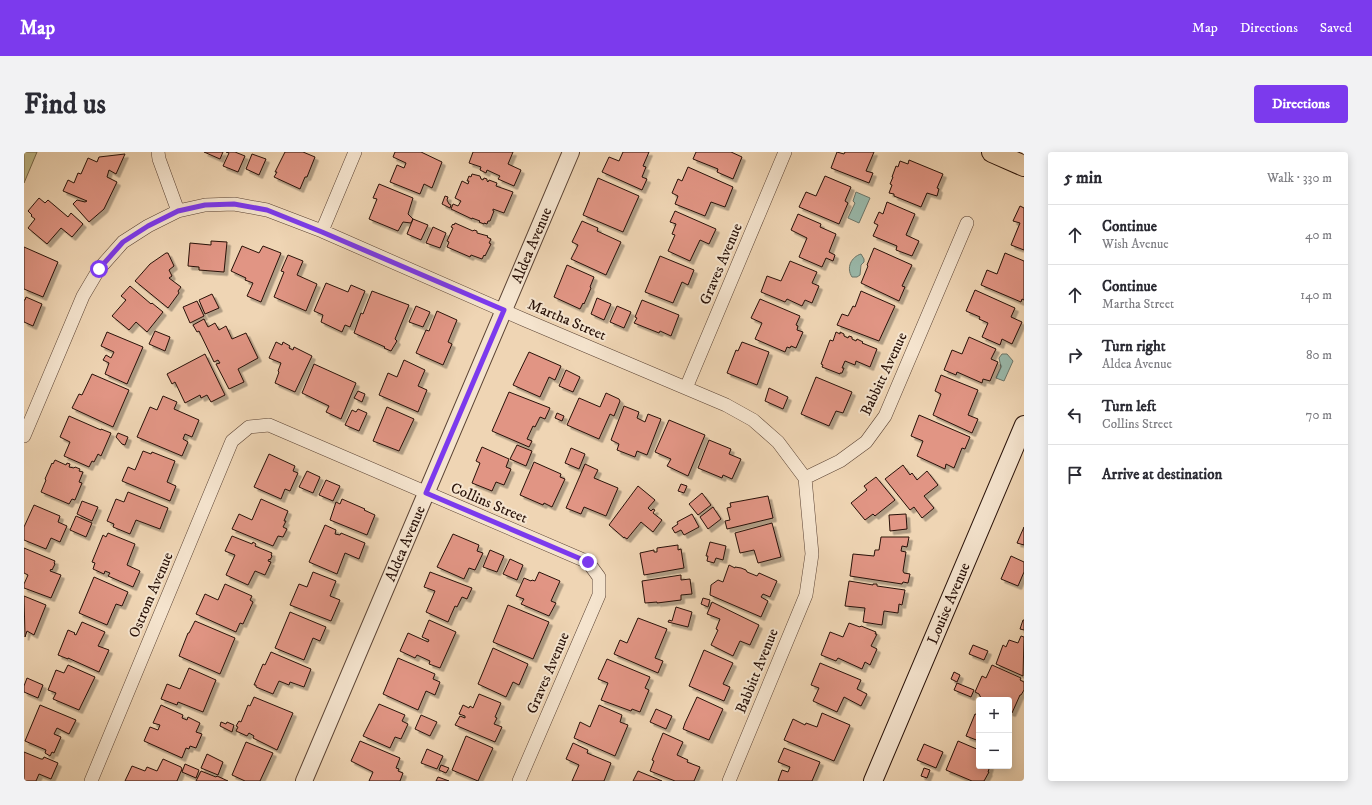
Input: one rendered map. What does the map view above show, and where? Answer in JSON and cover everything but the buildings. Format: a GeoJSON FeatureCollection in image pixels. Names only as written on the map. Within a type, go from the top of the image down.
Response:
{"type":"FeatureCollection","features":[{"type":"Feature","properties":{"kind":"main road"},"geometry":{"type":"LineString","coordinates":[[992,152],[1024,166]]}},
{"type":"Feature","properties":{"kind":"main road","name":"Louise Avenue"},"geometry":{"type":"LineString","coordinates":[[873,781],[1024,425]]}},
{"type":"Feature","properties":{"kind":"street"},"geometry":{"type":"LineString","coordinates":[[158,152],[159,159],[178,211]]}},
{"type":"Feature","properties":{"kind":"street"},"geometry":{"type":"LineString","coordinates":[[322,232],[355,152]]}},
{"type":"Feature","properties":{"kind":"street","name":"Aldea Avenue"},"geometry":{"type":"LineString","coordinates":[[304,781],[570,152]]}},
{"type":"Feature","properties":{"kind":"street","name":"Graves Avenue"},"geometry":{"type":"LineString","coordinates":[[686,388],[785,152]]}},
{"type":"Feature","properties":{"kind":"street","name":"Martha Street"},"geometry":{"type":"LineString","coordinates":[[24,436],[83,296],[99,269],[123,242],[148,226],[178,211],[205,205],[234,204],[267,210],[322,232],[726,405],[753,420],[778,442],[805,478]]}},
{"type":"Feature","properties":{"kind":"street","name":"Babbitt Avenue"},"geometry":{"type":"LineString","coordinates":[[729,781],[806,595],[812,554],[805,478],[840,461],[866,442],[885,416],[967,223]]}},
{"type":"Feature","properties":{"kind":"street","name":"Collins Street"},"geometry":{"type":"LineString","coordinates":[[249,427],[269,425],[588,562],[598,577]]}},
{"type":"Feature","properties":{"kind":"street","name":"Ostrom Avenue"},"geometry":{"type":"LineString","coordinates":[[90,781],[232,441],[249,427]]}},
{"type":"Feature","properties":{"kind":"street","name":"Graves Avenue"},"geometry":{"type":"LineString","coordinates":[[519,781],[599,595],[598,577]]}},
{"type":"Feature","properties":{"kind":"shaded area"},"geometry":{"type":"Polygon","coordinates":[[[24,152],[37,152],[24,183],[24,152]]]}},
{"type":"Feature","properties":{"kind":"shaded area"},"geometry":{"type":"Polygon","coordinates":[[[856,192],[870,198],[859,223],[848,218],[855,203],[853,201],[856,192]]]}},
{"type":"Feature","properties":{"kind":"shaded area"},"geometry":{"type":"Polygon","coordinates":[[[861,254],[864,262],[861,265],[860,275],[857,277],[852,277],[849,270],[850,263],[857,255],[861,254]]]}},
{"type":"Feature","properties":{"kind":"shaded area"},"geometry":{"type":"Polygon","coordinates":[[[1002,354],[1007,354],[1013,361],[1004,381],[996,378],[1001,367],[999,358],[1002,354]]]}},
{"type":"Feature","properties":{"kind":"route"},"geometry":{"type":"LineString","coordinates":[[99,269],[123,242],[148,226],[178,211],[205,205],[234,204],[267,210],[504,310],[426,493],[588,562]]}}]}
